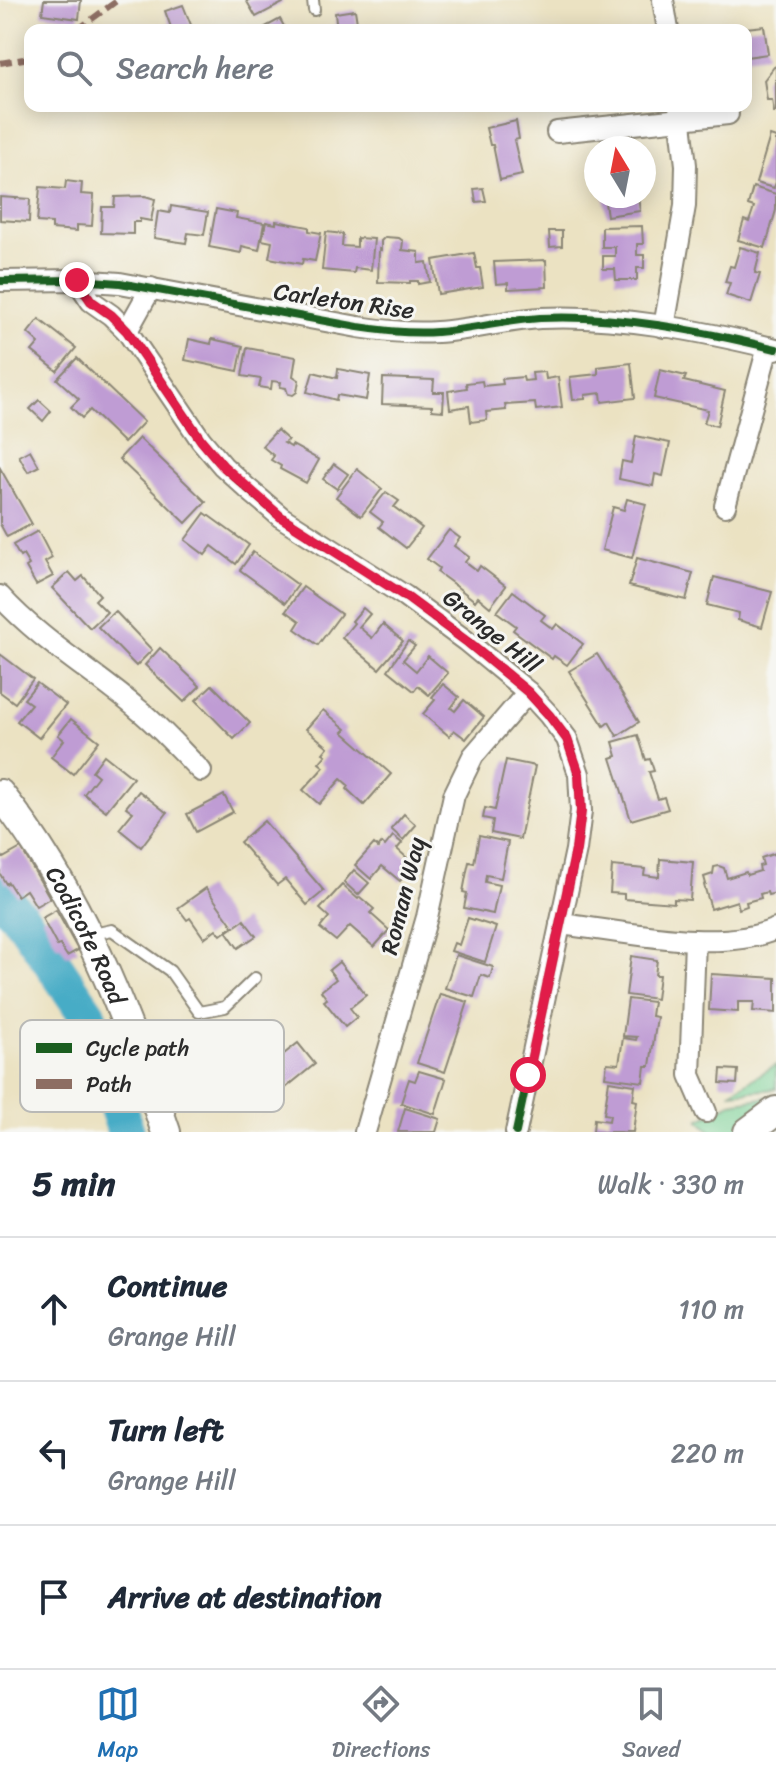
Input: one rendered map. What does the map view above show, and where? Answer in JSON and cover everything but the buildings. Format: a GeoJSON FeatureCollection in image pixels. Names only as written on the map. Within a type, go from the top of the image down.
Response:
{"type":"FeatureCollection","features":[{"type":"Feature","properties":{"kind":"main road","name":"Codicote Road"},"geometry":{"type":"LineString","coordinates":[[0,794],[54,872],[127,1020]]}},
{"type":"Feature","properties":{"kind":"main road"},"geometry":{"type":"LineString","coordinates":[[748,1132],[776,1111]]}},
{"type":"Feature","properties":{"kind":"main road","name":"Codicote Road"},"geometry":{"type":"LineString","coordinates":[[159,1112],[166,1132]]}},
{"type":"Feature","properties":{"kind":"street"},"geometry":{"type":"LineString","coordinates":[[663,0],[667,24]]}},
{"type":"Feature","properties":{"kind":"street"},"geometry":{"type":"LineString","coordinates":[[557,132],[680,112],[728,114]]}},
{"type":"Feature","properties":{"kind":"street"},"geometry":{"type":"LineString","coordinates":[[664,327],[685,206],[686,165],[680,112]]}},
{"type":"Feature","properties":{"kind":"street","name":"Grange Hill"},"geometry":{"type":"LineString","coordinates":[[77,280],[91,301],[127,331],[201,440],[223,466],[281,517],[405,596],[466,641],[528,692],[567,739],[579,774],[581,811],[576,850],[516,1132]]}},
{"type":"Feature","properties":{"kind":"street","name":"Carleton Rise"},"geometry":{"type":"LineString","coordinates":[[0,281],[120,283],[389,331],[439,332],[537,318],[566,317],[703,332],[772,348]]}},
{"type":"Feature","properties":{"kind":"street"},"geometry":{"type":"LineString","coordinates":[[127,331],[151,288]]}},
{"type":"Feature","properties":{"kind":"street"},"geometry":{"type":"LineString","coordinates":[[725,506],[772,348]]}},
{"type":"Feature","properties":{"kind":"street"},"geometry":{"type":"LineString","coordinates":[[0,596],[42,637],[140,710],[201,771]]}},
{"type":"Feature","properties":{"kind":"street","name":"Roman Way"},"geometry":{"type":"LineString","coordinates":[[365,1132],[427,917],[454,795],[473,756],[528,692]]}},
{"type":"Feature","properties":{"kind":"street"},"geometry":{"type":"LineString","coordinates":[[560,924],[695,941],[734,939],[776,929]]}},
{"type":"Feature","properties":{"kind":"street"},"geometry":{"type":"LineString","coordinates":[[695,941],[690,1075],[706,1112]]}},
{"type":"Feature","properties":{"kind":"lane"},"geometry":{"type":"LineString","coordinates":[[86,935],[112,930],[170,971],[199,1012],[225,1007],[255,978]]}},
{"type":"Feature","properties":{"kind":"green space"},"geometry":{"type":"Polygon","coordinates":[[[776,1065],[776,1089],[729,1093],[776,1065]]]}},
{"type":"Feature","properties":{"kind":"green space"},"geometry":{"type":"Polygon","coordinates":[[[776,1096],[776,1100],[732,1132],[712,1132],[699,1120],[731,1103],[776,1096]]]}},
{"type":"Feature","properties":{"kind":"waterway"},"geometry":{"type":"LineString","coordinates":[[0,895],[25,923],[89,1020]]}},
{"type":"Feature","properties":{"kind":"waterway"},"geometry":{"type":"LineString","coordinates":[[119,1112],[126,1132]]}},
{"type":"Feature","properties":{"kind":"marked path"},"geometry":{"type":"LineString","coordinates":[[85,24],[118,0]]}},
{"type":"Feature","properties":{"kind":"marked path"},"geometry":{"type":"LineString","coordinates":[[0,63],[24,59]]}},
{"type":"Feature","properties":{"kind":"cycle path"},"geometry":{"type":"LineString","coordinates":[[77,280],[91,301],[127,331],[201,440],[223,466],[281,517],[405,596],[466,641],[528,692],[567,739],[579,774],[581,811],[576,850],[516,1132]]}},
{"type":"Feature","properties":{"kind":"cycle path"},"geometry":{"type":"LineString","coordinates":[[0,281],[120,283],[398,332],[450,331],[514,321],[569,317],[629,321],[689,330],[776,349]]}},
{"type":"Feature","properties":{"kind":"route"},"geometry":{"type":"LineString","coordinates":[[77,280],[91,301],[127,331],[201,440],[223,466],[281,517],[405,596],[466,641],[528,692],[567,739],[579,774],[581,811],[576,850],[528,1075]]}}]}
